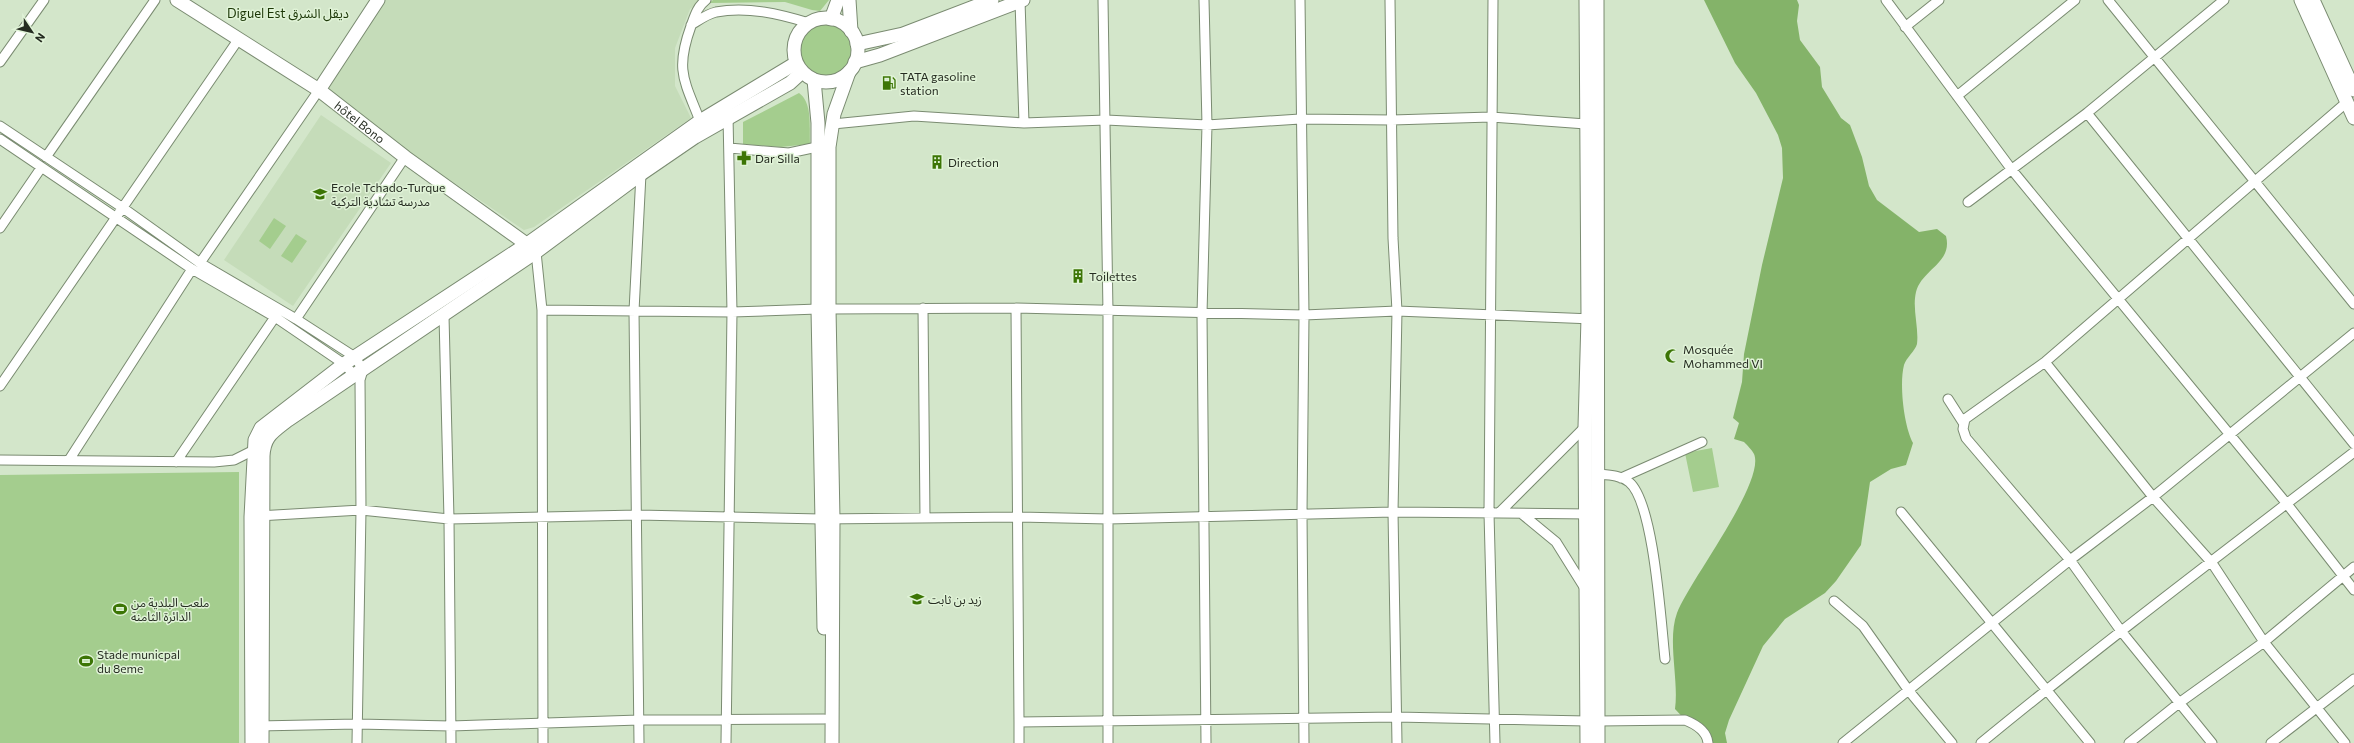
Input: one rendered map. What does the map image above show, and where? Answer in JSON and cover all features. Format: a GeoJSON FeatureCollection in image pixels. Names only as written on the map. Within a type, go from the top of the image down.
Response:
{"type":"FeatureCollection","features":[{"type":"Feature","properties":{"kind":"street"},"geometry":{"type":"LineString","coordinates":[[0,62],[44,0]]}},
{"type":"Feature","properties":{"kind":"street"},"geometry":{"type":"LineString","coordinates":[[46,157],[156,0]]}},
{"type":"Feature","properties":{"kind":"street","name":"hôtel Bono"},"geometry":{"type":"LineString","coordinates":[[177,0],[319,90],[405,157],[531,248]]}},
{"type":"Feature","properties":{"kind":"street"},"geometry":{"type":"LineString","coordinates":[[200,263],[319,90],[378,0]]}},
{"type":"Feature","properties":{"kind":"street"},"geometry":{"type":"LineString","coordinates":[[700,121],[690,99],[682,74],[683,50],[696,10],[706,0]]}},
{"type":"Feature","properties":{"kind":"street"},"geometry":{"type":"LineString","coordinates":[[831,19],[838,0]]}},
{"type":"Feature","properties":{"kind":"street"},"geometry":{"type":"LineString","coordinates":[[823,309],[829,147],[832,124],[840,95],[852,67],[857,44],[851,31],[849,0]]}},
{"type":"Feature","properties":{"kind":"street"},"geometry":{"type":"LineString","coordinates":[[857,44],[903,34],[992,0]]}},
{"type":"Feature","properties":{"kind":"street"},"geometry":{"type":"LineString","coordinates":[[1103,0],[1108,312],[1108,743]]}},
{"type":"Feature","properties":{"kind":"street"},"geometry":{"type":"LineString","coordinates":[[1204,0],[1207,126],[1202,314],[1206,743]]}},
{"type":"Feature","properties":{"kind":"street"},"geometry":{"type":"LineString","coordinates":[[1300,0],[1300,119],[1304,315],[1302,514],[1304,743]]}},
{"type":"Feature","properties":{"kind":"street"},"geometry":{"type":"LineString","coordinates":[[1390,0],[1394,238],[1397,311],[1393,512],[1397,743]]}},
{"type":"Feature","properties":{"kind":"street"},"geometry":{"type":"LineString","coordinates":[[1493,0],[1489,513],[1495,743]]}},
{"type":"Feature","properties":{"kind":"street"},"geometry":{"type":"LineString","coordinates":[[1586,0],[1586,124],[1597,474],[1592,514],[1587,593],[1592,693]]}},
{"type":"Feature","properties":{"kind":"street"},"geometry":{"type":"LineString","coordinates":[[1587,743],[1592,721],[1592,514],[1585,427],[1593,318],[1597,0]]}},
{"type":"Feature","properties":{"kind":"street"},"geometry":{"type":"LineString","coordinates":[[1886,0],[2012,170],[2229,436],[2287,504],[2342,577],[2354,590]]}},
{"type":"Feature","properties":{"kind":"street"},"geometry":{"type":"LineString","coordinates":[[1905,27],[1939,0]]}},
{"type":"Feature","properties":{"kind":"street"},"geometry":{"type":"LineString","coordinates":[[1957,96],[2075,0]]}},
{"type":"Feature","properties":{"kind":"street"},"geometry":{"type":"LineString","coordinates":[[2108,0],[2354,304]]}},
{"type":"Feature","properties":{"kind":"street"},"geometry":{"type":"LineString","coordinates":[[1968,202],[2087,113],[2224,0]]}},
{"type":"Feature","properties":{"kind":"street"},"geometry":{"type":"LineString","coordinates":[[2301,0],[2354,118]]}},
{"type":"Feature","properties":{"kind":"street"},"geometry":{"type":"LineString","coordinates":[[2313,0],[2354,90]]}},
{"type":"Feature","properties":{"kind":"street"},"geometry":{"type":"LineString","coordinates":[[851,31],[839,21],[831,19],[816,20],[809,23],[797,36],[794,54],[799,67],[814,80],[833,81],[852,67],[880,55],[1022,1],[1024,123]]}},
{"type":"Feature","properties":{"kind":"street"},"geometry":{"type":"LineString","coordinates":[[691,25],[705,16],[716,12],[729,11],[778,13],[809,23]]}},
{"type":"Feature","properties":{"kind":"street"},"geometry":{"type":"LineString","coordinates":[[1,383],[238,40]]}},
{"type":"Feature","properties":{"kind":"street"},"geometry":{"type":"LineString","coordinates":[[262,743],[257,726],[256,516],[254,450],[255,440],[261,428],[349,361],[531,248],[728,116],[790,83],[799,67]]}},
{"type":"Feature","properties":{"kind":"street"},"geometry":{"type":"LineString","coordinates":[[256,516],[263,443],[282,425],[359,375],[444,316],[531,248],[700,121],[799,67]]}},
{"type":"Feature","properties":{"kind":"street"},"geometry":{"type":"LineString","coordinates":[[814,80],[818,123],[817,147],[823,309],[832,743]]}},
{"type":"Feature","properties":{"kind":"street"},"geometry":{"type":"LineString","coordinates":[[2212,743],[2120,631],[2070,560],[1966,438],[1963,429],[1965,419],[2044,362],[2347,102]]}},
{"type":"Feature","properties":{"kind":"street"},"geometry":{"type":"LineString","coordinates":[[2087,113],[2354,444]]}},
{"type":"Feature","properties":{"kind":"street"},"geometry":{"type":"LineString","coordinates":[[726,743],[732,312],[728,116]]}},
{"type":"Feature","properties":{"kind":"street"},"geometry":{"type":"LineString","coordinates":[[832,124],[914,116],[1024,123],[1106,120],[1207,126],[1300,119],[1392,120],[1492,117],[1586,124]]}},
{"type":"Feature","properties":{"kind":"street"},"geometry":{"type":"LineString","coordinates":[[0,126],[123,208],[200,263],[296,319],[349,361],[359,375],[361,510],[357,743]]}},
{"type":"Feature","properties":{"kind":"street"},"geometry":{"type":"LineString","coordinates":[[0,139],[192,269],[349,361]]}},
{"type":"Feature","properties":{"kind":"street"},"geometry":{"type":"LineString","coordinates":[[729,148],[789,153],[817,147]]}},
{"type":"Feature","properties":{"kind":"street"},"geometry":{"type":"LineString","coordinates":[[296,319],[405,157]]}},
{"type":"Feature","properties":{"kind":"street"},"geometry":{"type":"LineString","coordinates":[[0,228],[41,168]]}},
{"type":"Feature","properties":{"kind":"street"},"geometry":{"type":"LineString","coordinates":[[639,743],[638,515],[634,311],[641,174]]}},
{"type":"Feature","properties":{"kind":"street"},"geometry":{"type":"LineString","coordinates":[[531,248],[542,310],[544,518],[543,743]]}},
{"type":"Feature","properties":{"kind":"street"},"geometry":{"type":"LineString","coordinates":[[69,460],[192,269]]}},
{"type":"Feature","properties":{"kind":"street"},"geometry":{"type":"LineString","coordinates":[[923,308],[925,518]]}},
{"type":"Feature","properties":{"kind":"street"},"geometry":{"type":"LineString","coordinates":[[542,310],[732,312],[823,309],[1016,308],[1108,312],[1304,315],[1397,311],[1593,318]]}},
{"type":"Feature","properties":{"kind":"street"},"geometry":{"type":"LineString","coordinates":[[1016,308],[1019,517],[1018,743]]}},
{"type":"Feature","properties":{"kind":"street"},"geometry":{"type":"LineString","coordinates":[[444,316],[450,519],[451,743]]}},
{"type":"Feature","properties":{"kind":"street"},"geometry":{"type":"LineString","coordinates":[[176,462],[276,317]]}},
{"type":"Feature","properties":{"kind":"street"},"geometry":{"type":"LineString","coordinates":[[1843,743],[1910,691],[2070,560],[2153,498],[2354,333]]}},
{"type":"Feature","properties":{"kind":"street"},"geometry":{"type":"LineString","coordinates":[[2044,362],[2153,498],[2212,563],[2264,642],[2318,707],[2345,743]]}},
{"type":"Feature","properties":{"kind":"street"},"geometry":{"type":"LineString","coordinates":[[1948,399],[1964,424]]}},
{"type":"Feature","properties":{"kind":"street"},"geometry":{"type":"LineString","coordinates":[[1498,513],[1585,427]]}},
{"type":"Feature","properties":{"kind":"street"},"geometry":{"type":"LineString","coordinates":[[1621,478],[1702,442]]}},
{"type":"Feature","properties":{"kind":"street"},"geometry":{"type":"LineString","coordinates":[[0,460],[176,462],[234,460],[254,450]]}},
{"type":"Feature","properties":{"kind":"street"},"geometry":{"type":"LineString","coordinates":[[1981,743],[2120,631],[2212,563],[2354,452]]}},
{"type":"Feature","properties":{"kind":"street"},"geometry":{"type":"LineString","coordinates":[[1597,474],[1621,478],[1634,487],[1645,512],[1656,571],[1665,659]]}},
{"type":"Feature","properties":{"kind":"street"},"geometry":{"type":"LineString","coordinates":[[256,516],[361,510],[450,519],[638,515],[827,519],[1019,517],[1108,519],[1393,512],[1592,514]]}},
{"type":"Feature","properties":{"kind":"street"},"geometry":{"type":"LineString","coordinates":[[1901,512],[1993,622],[2090,743]]}},
{"type":"Feature","properties":{"kind":"street"},"geometry":{"type":"LineString","coordinates":[[1522,514],[1556,542],[1587,593]]}},
{"type":"Feature","properties":{"kind":"street"},"geometry":{"type":"LineString","coordinates":[[824,743],[823,567],[827,519]]}},
{"type":"Feature","properties":{"kind":"street"},"geometry":{"type":"LineString","coordinates":[[2129,743],[2179,703],[2264,642],[2354,567]]}},
{"type":"Feature","properties":{"kind":"street"},"geometry":{"type":"LineString","coordinates":[[1834,601],[1863,626],[1910,691],[1952,743]]}},
{"type":"Feature","properties":{"kind":"street"},"geometry":{"type":"LineString","coordinates":[[2271,743],[2354,679]]}},
{"type":"Feature","properties":{"kind":"street"},"geometry":{"type":"LineString","coordinates":[[1019,722],[1107,722],[1206,718],[1304,719],[1396,717],[1495,720],[1685,720],[1694,723],[1705,734],[1708,743]]}},
{"type":"Feature","properties":{"kind":"street"},"geometry":{"type":"LineString","coordinates":[[257,726],[357,724],[451,726],[639,720],[824,719]]}},
{"type":"Feature","properties":{"kind":"street"},"geometry":{"type":"LineString","coordinates":[[1592,721],[1598,743]]}},
{"type":"Feature","properties":{"kind":"street"},"geometry":{"type":"LineString","coordinates":[[252,743],[257,726]]}},
{"type":"Feature","properties":{"kind":"shaded area"},"geometry":{"type":"Polygon","coordinates":[[[384,0],[702,0],[690,9],[675,48],[675,86],[691,118],[534,227],[524,230],[320,92],[384,0]]]}},
{"type":"Feature","properties":{"kind":"shaded area"},"geometry":{"type":"Polygon","coordinates":[[[713,0],[829,0],[820,11],[785,2],[709,3],[713,0]]]}},
{"type":"Feature","properties":{"kind":"shaded area"},"geometry":{"type":"Polygon","coordinates":[[[1704,0],[1797,0],[1799,5],[1797,21],[1800,40],[1820,67],[1822,87],[1841,118],[1850,125],[1862,157],[1869,186],[1877,200],[1919,232],[1937,229],[1946,236],[1947,245],[1941,260],[1924,277],[1916,292],[1915,305],[1917,344],[1905,362],[1902,383],[1905,416],[1913,443],[1906,465],[1891,469],[1870,482],[1861,545],[1836,581],[1825,593],[1785,619],[1763,646],[1729,720],[1725,733],[1727,743],[1707,743],[1675,709],[1676,686],[1673,648],[1674,624],[1677,613],[1684,599],[1738,509],[1749,486],[1755,468],[1754,454],[1752,451],[1744,442],[1734,439],[1739,423],[1733,418],[1742,382],[1744,354],[1762,265],[1783,178],[1782,148],[1778,135],[1756,93],[1735,63],[1704,0]]]}},
{"type":"Feature","properties":{"kind":"shaded area"},"geometry":{"type":"Polygon","coordinates":[[[825,24],[835,26],[843,32],[849,40],[851,50],[849,60],[843,68],[835,74],[825,76],[815,74],[807,68],[801,60],[799,50],[801,40],[807,32],[815,26],[825,24]]]}},
{"type":"Feature","properties":{"kind":"shaded area"},"geometry":{"type":"Polygon","coordinates":[[[799,93],[803,97],[808,109],[810,144],[781,147],[743,144],[743,122],[799,93]]]}},
{"type":"Feature","properties":{"kind":"shaded area","name":"Ecole Tchado-Turque مدرسة تشادية التركية"},"geometry":{"type":"Polygon","coordinates":[[[321,115],[391,163],[293,306],[224,260],[321,115]]]}},
{"type":"Feature","properties":{"kind":"shaded area"},"geometry":{"type":"Polygon","coordinates":[[[274,218],[286,226],[270,249],[259,241],[274,218]]]}},
{"type":"Feature","properties":{"kind":"shaded area"},"geometry":{"type":"Polygon","coordinates":[[[296,234],[307,241],[292,263],[281,256],[296,234]]]}},
{"type":"Feature","properties":{"kind":"shaded area"},"geometry":{"type":"Polygon","coordinates":[[[1712,448],[1719,487],[1693,492],[1685,453],[1712,448]]]}},
{"type":"Feature","properties":{"kind":"shaded area","name":"ملعب البلدية من الدائرة الثامنة"},"geometry":{"type":"Polygon","coordinates":[[[239,472],[239,743],[0,743],[0,475],[239,472]]]}},
{"type":"Feature","properties":{"kind":"place","name":"TATA gasoline station"},"geometry":{"type":"Point","coordinates":[889,83]}},
{"type":"Feature","properties":{"kind":"place","name":"Dar Silla"},"geometry":{"type":"Point","coordinates":[744,158]}},
{"type":"Feature","properties":{"kind":"place","name":"Direction"},"geometry":{"type":"Point","coordinates":[937,162]}},
{"type":"Feature","properties":{"kind":"place","name":"Ecole Tchado-Turque مدرسة تشادية التركية"},"geometry":{"type":"Point","coordinates":[320,194]}},
{"type":"Feature","properties":{"kind":"place","name":"Toilettes"},"geometry":{"type":"Point","coordinates":[1078,276]}},
{"type":"Feature","properties":{"kind":"place","name":"Mosquée Mohammed VI"},"geometry":{"type":"Point","coordinates":[1672,356]}},
{"type":"Feature","properties":{"kind":"place","name":"زيد بن ثابت"},"geometry":{"type":"Point","coordinates":[917,599]}},
{"type":"Feature","properties":{"kind":"place","name":"ملعب البلدية من الدائرة الثامنة"},"geometry":{"type":"Point","coordinates":[120,609]}},
{"type":"Feature","properties":{"kind":"place","name":"Stade municpal du 8eme"},"geometry":{"type":"Point","coordinates":[86,661]}},
{"type":"Feature","properties":{"kind":"district","name":"Diguel Est ديقل الشرق"},"geometry":{"type":"Point","coordinates":[288,13]}}]}
